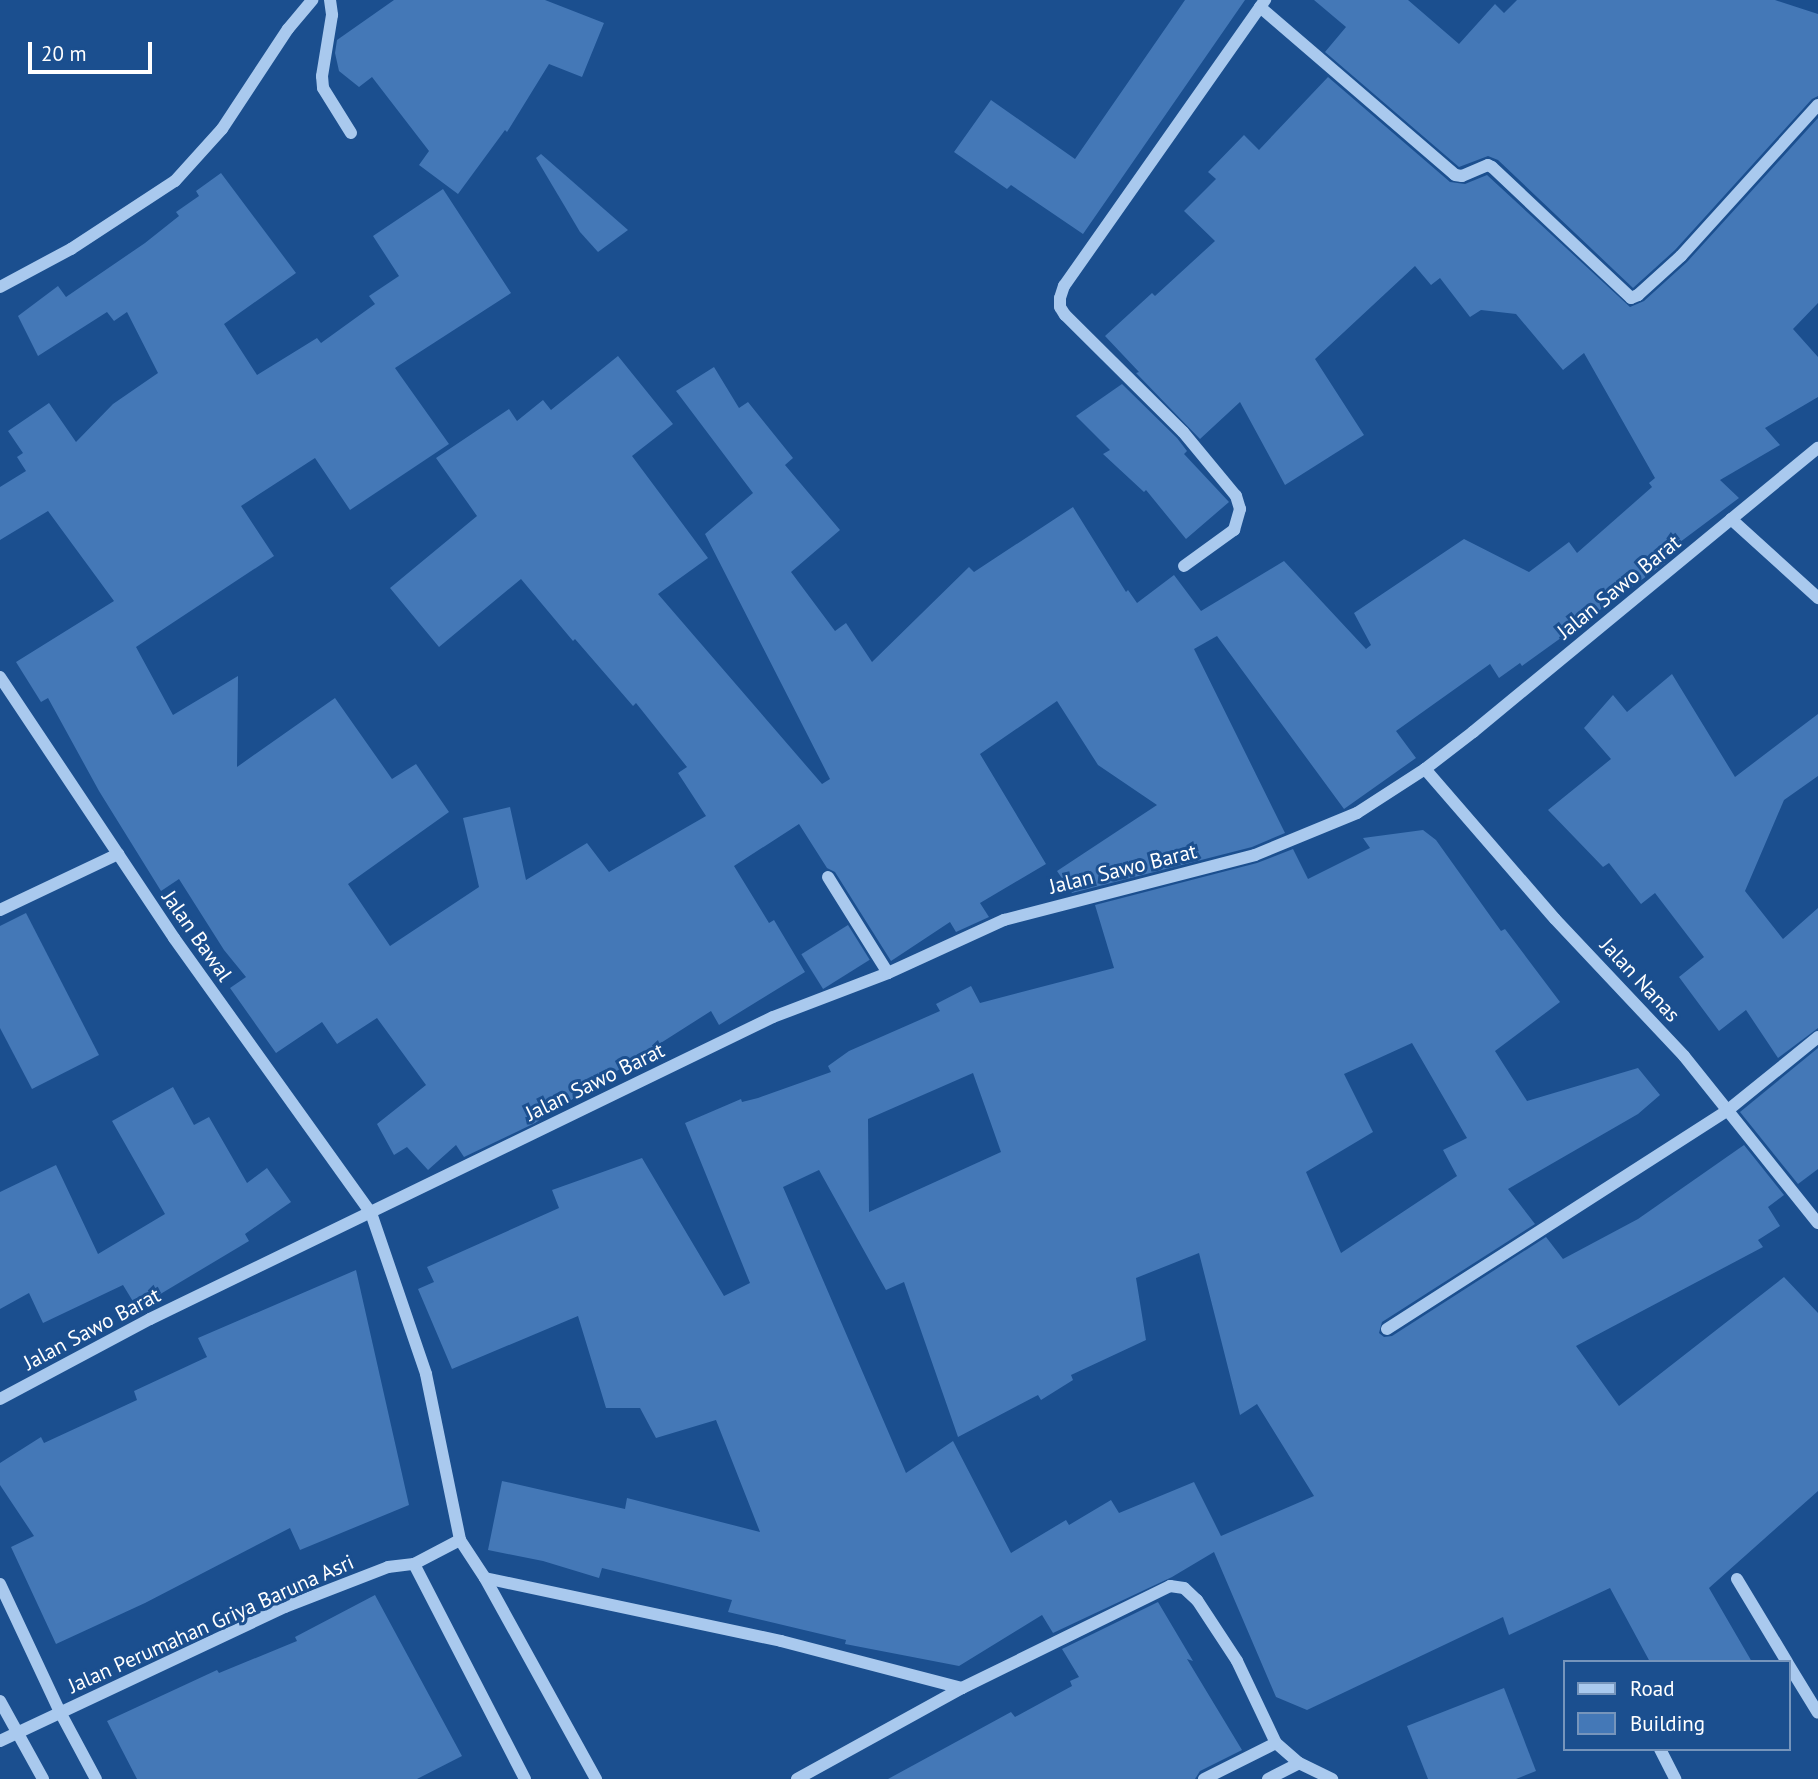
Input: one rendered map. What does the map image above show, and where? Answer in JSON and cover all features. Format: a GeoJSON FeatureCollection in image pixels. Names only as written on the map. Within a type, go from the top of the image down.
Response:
{"type":"FeatureCollection","features":[{"type":"Feature","properties":{"kind":"street"},"geometry":{"type":"LineString","coordinates":[[0,288],[71,249],[174,181],[222,130],[288,29],[312,0]]}},
{"type":"Feature","properties":{"kind":"street"},"geometry":{"type":"LineString","coordinates":[[330,0],[332,15],[321,76],[323,88],[351,133]]}},
{"type":"Feature","properties":{"kind":"street"},"geometry":{"type":"LineString","coordinates":[[1184,566],[1234,530],[1240,509],[1236,496],[1183,432],[1065,315],[1060,307],[1060,298],[1064,286],[1262,3],[1455,174],[1462,176],[1488,165],[1492,167],[1630,298],[1638,295],[1681,256],[1818,105]]}},
{"type":"Feature","properties":{"kind":"street","name":"Jalan Sawo Barat"},"geometry":{"type":"LineString","coordinates":[[0,1399],[150,1319],[773,1017],[888,973],[1004,920],[1255,855],[1357,813],[1425,769],[1818,448]]}},
{"type":"Feature","properties":{"kind":"street"},"geometry":{"type":"LineString","coordinates":[[1731,519],[1818,598]]}},
{"type":"Feature","properties":{"kind":"street","name":"Jalan Bawal"},"geometry":{"type":"LineString","coordinates":[[0,677],[118,854],[369,1214],[426,1374],[460,1541]]}},
{"type":"Feature","properties":{"kind":"street","name":"Jalan Nanas"},"geometry":{"type":"LineString","coordinates":[[1425,769],[1555,919],[1684,1056],[1818,1223]]}},
{"type":"Feature","properties":{"kind":"street"},"geometry":{"type":"LineString","coordinates":[[0,910],[118,854]]}},
{"type":"Feature","properties":{"kind":"street"},"geometry":{"type":"LineString","coordinates":[[828,877],[888,973]]}},
{"type":"Feature","properties":{"kind":"street"},"geometry":{"type":"LineString","coordinates":[[1387,1329],[1728,1110],[1818,1037]]}},
{"type":"Feature","properties":{"kind":"street"},"geometry":{"type":"LineString","coordinates":[[460,1541],[485,1578],[596,1779]]}},
{"type":"Feature","properties":{"kind":"street","name":"Jalan Perumahan Griya Baruna Asri"},"geometry":{"type":"LineString","coordinates":[[17,1733],[285,1607],[388,1567],[420,1561],[460,1541]]}},
{"type":"Feature","properties":{"kind":"street"},"geometry":{"type":"LineString","coordinates":[[420,1561],[526,1779]]}},
{"type":"Feature","properties":{"kind":"street"},"geometry":{"type":"LineString","coordinates":[[485,1578],[781,1641],[962,1688]]}},
{"type":"Feature","properties":{"kind":"street"},"geometry":{"type":"LineString","coordinates":[[1737,1579],[1786,1660]]}},
{"type":"Feature","properties":{"kind":"street"},"geometry":{"type":"LineString","coordinates":[[0,1584],[60,1712],[96,1779]]}},
{"type":"Feature","properties":{"kind":"street"},"geometry":{"type":"LineString","coordinates":[[797,1779],[962,1688],[1170,1586],[1184,1588],[1197,1600],[1237,1661],[1276,1743],[1299,1763],[1332,1779]]}},
{"type":"Feature","properties":{"kind":"street"},"geometry":{"type":"LineString","coordinates":[[1790,1666],[1818,1713]]}},
{"type":"Feature","properties":{"kind":"street"},"geometry":{"type":"LineString","coordinates":[[0,1701],[43,1779]]}},
{"type":"Feature","properties":{"kind":"street"},"geometry":{"type":"LineString","coordinates":[[0,1741],[17,1733]]}},
{"type":"Feature","properties":{"kind":"street"},"geometry":{"type":"LineString","coordinates":[[1205,1779],[1276,1743]]}},
{"type":"Feature","properties":{"kind":"street"},"geometry":{"type":"LineString","coordinates":[[1661,1751],[1675,1779]]}},
{"type":"Feature","properties":{"kind":"street"},"geometry":{"type":"LineString","coordinates":[[1268,1779],[1299,1763]]}},
{"type":"Feature","properties":{"kind":"building"},"geometry":{"type":"Polygon","coordinates":[[[394,0],[545,0],[604,23],[582,77],[549,64],[507,132],[505,130],[458,194],[419,165],[429,151],[372,77],[359,87],[339,71],[335,53],[337,40],[394,0]]]}},
{"type":"Feature","properties":{"kind":"building"},"geometry":{"type":"Polygon","coordinates":[[[1185,0],[1245,0],[1083,234],[1011,185],[1007,189],[954,152],[991,100],[1075,159],[1185,0]]]}},
{"type":"Feature","properties":{"kind":"building"},"geometry":{"type":"Polygon","coordinates":[[[1314,0],[1408,0],[1459,44],[1495,4],[1504,13],[1517,0],[1775,0],[1818,14],[1818,96],[1812,99],[1675,250],[1633,288],[1498,160],[1488,156],[1459,167],[1325,52],[1346,27],[1314,0]]]}},
{"type":"Feature","properties":{"kind":"building"},"geometry":{"type":"Polygon","coordinates":[[[1328,77],[1450,182],[1465,184],[1487,175],[1630,307],[1644,301],[1687,262],[1818,118],[1818,303],[1793,329],[1818,357],[1818,397],[1765,428],[1780,445],[1720,480],[1739,498],[1660,557],[1665,563],[1522,666],[1520,663],[1499,678],[1490,664],[1396,731],[1416,758],[1344,809],[1217,636],[1194,649],[1285,833],[1252,847],[1072,893],[1057,871],[1157,805],[1098,765],[1057,701],[980,754],[1046,864],[980,903],[989,917],[956,932],[950,922],[891,961],[835,872],[827,868],[799,824],[734,866],[769,923],[774,920],[805,972],[719,1025],[711,1011],[535,1123],[464,1157],[456,1145],[428,1170],[407,1147],[394,1155],[377,1124],[426,1085],[377,1018],[337,1044],[322,1022],[276,1053],[230,988],[246,977],[224,950],[179,879],[161,891],[99,791],[48,698],[41,702],[16,662],[114,601],[48,511],[0,540],[0,487],[26,471],[17,457],[23,453],[8,431],[49,403],[76,442],[113,404],[158,373],[127,312],[114,321],[107,312],[38,356],[18,316],[58,286],[66,297],[145,243],[179,216],[176,212],[199,196],[196,191],[221,173],[296,273],[224,324],[257,375],[317,338],[321,343],[375,304],[369,296],[399,276],[373,236],[443,189],[511,293],[395,368],[449,444],[350,510],[315,458],[241,506],[274,556],[136,647],[173,715],[238,676],[237,767],[335,698],[392,779],[416,764],[449,812],[348,884],[390,946],[479,887],[463,818],[510,807],[526,880],[587,843],[609,872],[706,816],[678,773],[687,767],[636,703],[633,706],[521,579],[439,647],[390,588],[477,516],[436,458],[509,409],[517,421],[543,400],[551,410],[618,356],[673,424],[632,456],[708,558],[658,594],[822,784],[830,779],[705,534],[753,493],[676,391],[714,367],[739,408],[748,402],[793,458],[785,465],[840,530],[791,572],[835,631],[846,623],[872,662],[969,567],[974,572],[1073,507],[1126,592],[1128,590],[1137,603],[1174,575],[1201,611],[1284,561],[1366,649],[1371,645],[1354,613],[1464,539],[1529,572],[1569,542],[1577,553],[1652,487],[1649,483],[1655,478],[1584,353],[1563,370],[1516,314],[1481,310],[1470,317],[1440,278],[1431,285],[1415,266],[1315,359],[1364,435],[1285,485],[1240,402],[1200,439],[1136,373],[1139,372],[1105,336],[1152,293],[1155,296],[1215,241],[1184,211],[1216,179],[1208,172],[1244,135],[1259,150],[1328,77]]]}},
{"type":"Feature","properties":{"kind":"building"},"geometry":{"type":"Polygon","coordinates":[[[541,154],[628,230],[598,252],[580,232],[536,158],[541,154]]]}},
{"type":"Feature","properties":{"kind":"building"},"geometry":{"type":"Polygon","coordinates":[[[1122,384],[1177,438],[1187,451],[1184,454],[1229,502],[1186,539],[1146,490],[1144,492],[1103,454],[1110,450],[1076,416],[1122,384]]]}},
{"type":"Feature","properties":{"kind":"building"},"geometry":{"type":"Polygon","coordinates":[[[1672,674],[1735,777],[1818,714],[1818,776],[1784,800],[1745,891],[1783,939],[1818,908],[1818,1028],[1778,1058],[1746,1010],[1719,1031],[1679,977],[1704,957],[1655,893],[1641,904],[1609,863],[1603,867],[1548,810],[1611,759],[1584,728],[1613,695],[1627,712],[1672,674]]]}},
{"type":"Feature","properties":{"kind":"building"},"geometry":{"type":"Polygon","coordinates":[[[1423,830],[1436,840],[1501,931],[1505,929],[1560,1002],[1495,1051],[1527,1101],[1638,1068],[1660,1095],[1638,1114],[1508,1189],[1535,1224],[1382,1322],[1379,1333],[1384,1337],[1392,1336],[1546,1237],[1563,1259],[1638,1219],[1744,1145],[1784,1195],[1768,1207],[1780,1226],[1758,1240],[1763,1247],[1576,1346],[1619,1406],[1784,1277],[1818,1313],[1818,1491],[1709,1588],[1751,1660],[1649,1660],[1610,1588],[1509,1635],[1503,1617],[1307,1710],[1276,1697],[1214,1552],[1172,1577],[1053,1633],[1042,1615],[959,1666],[845,1644],[846,1640],[728,1612],[732,1600],[602,1568],[599,1578],[543,1561],[488,1550],[502,1481],[625,1509],[627,1498],[760,1532],[716,1420],[656,1438],[640,1408],[606,1408],[578,1316],[452,1369],[418,1289],[434,1282],[427,1267],[559,1208],[552,1190],[642,1158],[724,1296],[750,1283],[685,1123],[741,1099],[742,1102],[758,1098],[831,1072],[828,1066],[849,1051],[940,1011],[936,1004],[971,986],[980,1003],[1114,968],[1095,905],[1257,863],[1293,849],[1308,879],[1370,848],[1363,838],[1423,830]],[[1412,1043],[1344,1074],[1373,1132],[1306,1172],[1341,1253],[1457,1176],[1443,1150],[1467,1138],[1412,1043]],[[973,1073],[868,1119],[869,1212],[1001,1152],[973,1073]],[[819,1170],[783,1187],[906,1473],[953,1441],[1011,1553],[1066,1520],[1069,1525],[1111,1500],[1119,1513],[1194,1482],[1221,1536],[1314,1496],[1257,1404],[1240,1415],[1199,1253],[1136,1278],[1146,1340],[1071,1375],[1073,1380],[1041,1400],[1038,1395],[958,1437],[904,1282],[886,1290],[819,1170]]]}},
{"type":"Feature","properties":{"kind":"building"},"geometry":{"type":"Polygon","coordinates":[[[26,913],[99,1055],[32,1089],[0,1028],[0,926],[26,913]]]}},
{"type":"Feature","properties":{"kind":"building"},"geometry":{"type":"Polygon","coordinates":[[[848,925],[870,960],[823,989],[801,954],[848,925]]]}},
{"type":"Feature","properties":{"kind":"building"},"geometry":{"type":"Polygon","coordinates":[[[1818,1048],[1818,1169],[1798,1184],[1740,1112],[1818,1048]]]}},
{"type":"Feature","properties":{"kind":"building"},"geometry":{"type":"Polygon","coordinates":[[[173,1087],[194,1125],[209,1117],[247,1183],[267,1168],[291,1202],[245,1234],[249,1241],[137,1308],[123,1285],[43,1323],[29,1293],[0,1309],[0,1192],[56,1165],[98,1254],[165,1214],[112,1121],[173,1087]]]}},
{"type":"Feature","properties":{"kind":"building"},"geometry":{"type":"Polygon","coordinates":[[[356,1270],[409,1505],[300,1550],[290,1528],[145,1603],[56,1644],[11,1547],[34,1536],[0,1485],[0,1463],[41,1437],[44,1443],[137,1400],[134,1391],[207,1357],[198,1338],[356,1270]]]}},
{"type":"Feature","properties":{"kind":"building"},"geometry":{"type":"Polygon","coordinates":[[[375,1595],[462,1756],[417,1779],[137,1779],[107,1721],[217,1670],[219,1673],[297,1641],[295,1637],[375,1595]]]}},
{"type":"Feature","properties":{"kind":"building"},"geometry":{"type":"Polygon","coordinates":[[[1158,1602],[1193,1661],[1187,1659],[1242,1750],[1200,1771],[1195,1779],[888,1779],[1011,1712],[1015,1717],[1072,1686],[1070,1681],[1079,1677],[1062,1649],[1158,1602]]]}},
{"type":"Feature","properties":{"kind":"building"},"geometry":{"type":"Polygon","coordinates":[[[1504,1688],[1536,1771],[1516,1779],[1428,1779],[1407,1726],[1504,1688]]]}}]}
